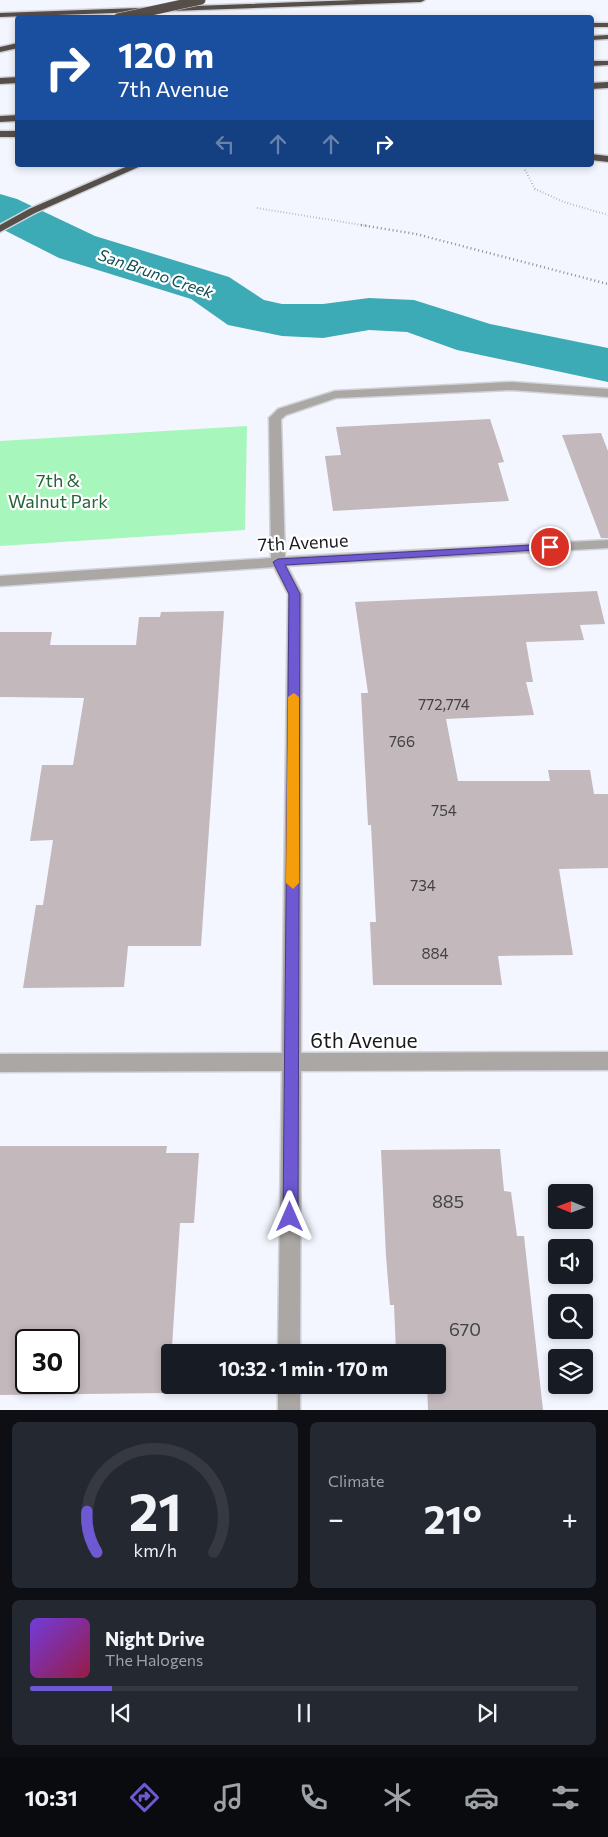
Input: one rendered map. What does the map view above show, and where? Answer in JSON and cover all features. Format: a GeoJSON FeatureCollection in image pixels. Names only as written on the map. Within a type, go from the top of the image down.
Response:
{"type":"FeatureCollection","features":[{"type":"Feature","properties":{"kind":"highway"},"geometry":{"type":"LineString","coordinates":[[132,15],[201,0]]}},
{"type":"Feature","properties":{"kind":"highway"},"geometry":{"type":"LineString","coordinates":[[0,14],[421,0]]}},
{"type":"Feature","properties":{"kind":"highway"},"geometry":{"type":"LineString","coordinates":[[594,26],[608,25]]}},
{"type":"Feature","properties":{"kind":"highway"},"geometry":{"type":"LineString","coordinates":[[594,38],[608,37]]}},
{"type":"Feature","properties":{"kind":"highway"},"geometry":{"type":"LineString","coordinates":[[0,45],[15,44]]}},
{"type":"Feature","properties":{"kind":"highway"},"geometry":{"type":"LineString","coordinates":[[0,50],[15,45]]}},
{"type":"Feature","properties":{"kind":"highway"},"geometry":{"type":"LineString","coordinates":[[594,64],[608,63]]}},
{"type":"Feature","properties":{"kind":"highway"},"geometry":{"type":"LineString","coordinates":[[0,81],[15,80]]}},
{"type":"Feature","properties":{"kind":"highway"},"geometry":{"type":"LineString","coordinates":[[594,86],[608,85]]}},
{"type":"Feature","properties":{"kind":"highway"},"geometry":{"type":"LineString","coordinates":[[0,119],[15,118]]}},
{"type":"Feature","properties":{"kind":"highway"},"geometry":{"type":"LineString","coordinates":[[0,134],[15,134]]}},
{"type":"Feature","properties":{"kind":"highway"},"geometry":{"type":"LineString","coordinates":[[594,157],[608,159]]}},
{"type":"Feature","properties":{"kind":"highway"},"geometry":{"type":"LineString","coordinates":[[0,229],[32,211],[133,167]]}},
{"type":"Feature","properties":{"kind":"street"},"geometry":{"type":"LineString","coordinates":[[289,1344],[295,594],[278,562],[275,418],[282,412],[335,395],[512,386],[608,392]]}},
{"type":"Feature","properties":{"kind":"street","name":"7th Avenue"},"geometry":{"type":"LineString","coordinates":[[0,581],[278,562],[608,544]]}},
{"type":"Feature","properties":{"kind":"street","name":"6th Avenue"},"geometry":{"type":"LineString","coordinates":[[0,1063],[608,1061]]}},
{"type":"Feature","properties":{"kind":"street"},"geometry":{"type":"LineString","coordinates":[[289,1394],[289,1410]]}},
{"type":"Feature","properties":{"kind":"path"},"geometry":{"type":"LineString","coordinates":[[525,170],[535,189],[564,202],[608,215]]}},
{"type":"Feature","properties":{"kind":"path"},"geometry":{"type":"LineString","coordinates":[[257,208],[416,234],[608,284]]}},
{"type":"Feature","properties":{"kind":"green space","name":"7th & Walnut Park"},"geometry":{"type":"Polygon","coordinates":[[[247,426],[245,530],[0,546],[0,441],[247,426]]]}},
{"type":"Feature","properties":{"kind":"building"},"geometry":{"type":"Polygon","coordinates":[[[490,419],[504,462],[498,463],[509,501],[333,511],[325,456],[341,455],[336,427],[490,419]]]}},
{"type":"Feature","properties":{"kind":"building"},"geometry":{"type":"Polygon","coordinates":[[[601,433],[608,451],[608,538],[601,538],[562,435],[601,433]]]}},
{"type":"Feature","properties":{"kind":"building"},"geometry":{"type":"Polygon","coordinates":[[[597,591],[605,624],[580,625],[584,640],[526,642],[533,682],[526,682],[534,715],[446,719],[458,781],[550,781],[548,770],[590,770],[594,794],[608,794],[608,868],[559,869],[573,955],[498,956],[502,985],[373,985],[370,922],[376,922],[371,825],[368,825],[361,693],[368,693],[355,602],[597,591]]]}},
{"type":"Feature","properties":{"kind":"building"},"geometry":{"type":"Polygon","coordinates":[[[224,611],[201,946],[128,946],[124,987],[23,988],[36,905],[43,905],[53,840],[30,841],[42,765],[73,765],[84,698],[0,697],[0,632],[52,632],[50,645],[136,645],[139,617],[160,617],[161,612],[224,611]]]}},
{"type":"Feature","properties":{"kind":"building"},"geometry":{"type":"Polygon","coordinates":[[[0,1146],[167,1146],[166,1153],[199,1153],[194,1223],[180,1223],[172,1344],[161,1344],[161,1393],[0,1395],[0,1146]]]}},
{"type":"Feature","properties":{"kind":"building"},"geometry":{"type":"Polygon","coordinates":[[[500,1149],[504,1191],[511,1192],[517,1236],[524,1236],[543,1410],[428,1410],[427,1394],[446,1394],[446,1344],[396,1344],[394,1305],[390,1305],[386,1256],[381,1150],[500,1149]]]}},
{"type":"Feature","properties":{"kind":"waterway","name":"San Bruno Creek"},"geometry":{"type":"LineString","coordinates":[[0,209],[77,247],[210,288],[247,313],[282,320],[323,321],[369,314],[414,316],[477,338],[608,365]]}},
{"type":"Feature","properties":{"kind":"slow traffic"},"geometry":{"type":"LineString","coordinates":[[293,883],[294,697]]}},
{"type":"Feature","properties":{"kind":"route"},"geometry":{"type":"LineString","coordinates":[[290,1217],[295,594],[278,562],[550,547]]}}]}
